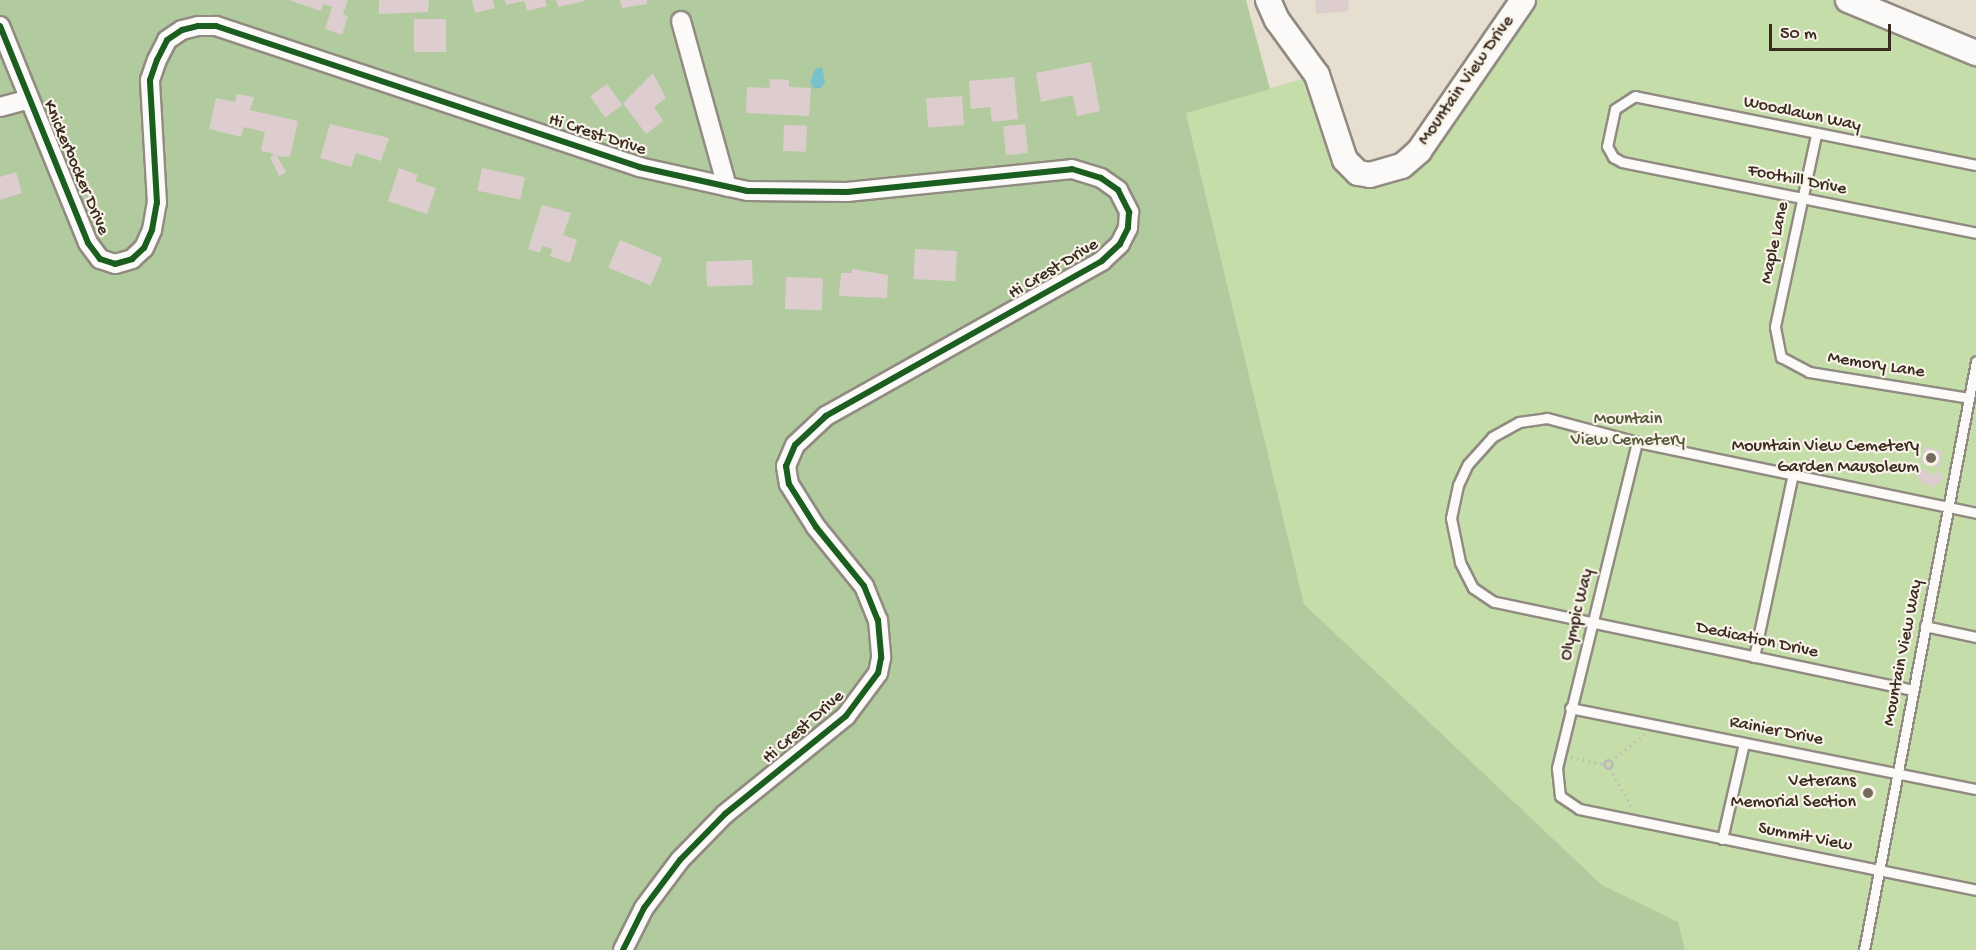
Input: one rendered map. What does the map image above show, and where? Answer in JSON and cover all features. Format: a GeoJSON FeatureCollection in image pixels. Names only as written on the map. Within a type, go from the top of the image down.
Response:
{"type":"FeatureCollection","features":[{"type":"Feature","properties":{"kind":"street","name":"Mountain View Drive"},"geometry":{"type":"LineString","coordinates":[[1268,0],[1276,20],[1317,75],[1345,160],[1358,173],[1371,176],[1402,166],[1419,151],[1523,0]]}},
{"type":"Feature","properties":{"kind":"street"},"geometry":{"type":"LineString","coordinates":[[1848,0],[1976,53]]}},
{"type":"Feature","properties":{"kind":"street"},"geometry":{"type":"LineString","coordinates":[[681,21],[727,186]]}},
{"type":"Feature","properties":{"kind":"street","name":"Knickerbocker Drive"},"geometry":{"type":"LineString","coordinates":[[0,26],[88,243],[100,259],[115,264],[132,260],[144,248],[152,230],[157,203],[150,80],[167,40],[182,30]]}},
{"type":"Feature","properties":{"kind":"street","name":"Hi Crest Drive"},"geometry":{"type":"LineString","coordinates":[[182,30],[216,26],[639,167],[727,186],[773,192],[847,192],[1072,169],[1101,178],[1118,190],[1128,212],[1128,228],[1120,244],[1102,261],[826,416],[795,445],[786,466],[789,484],[816,527],[864,586],[878,620],[882,658],[878,673],[846,716],[725,814],[680,860],[644,908],[623,950]]}},
{"type":"Feature","properties":{"kind":"street"},"geometry":{"type":"LineString","coordinates":[[0,107],[29,99]]}},
{"type":"Feature","properties":{"kind":"lane","name":"Woodlawn Way"},"geometry":{"type":"LineString","coordinates":[[1613,157],[1607,146],[1615,109],[1623,100],[1635,96],[1816,135],[1976,165]]}},
{"type":"Feature","properties":{"kind":"lane","name":"Maple Lane"},"geometry":{"type":"LineString","coordinates":[[1781,357],[1775,327],[1816,135]]}},
{"type":"Feature","properties":{"kind":"lane","name":"Foothill Drive"},"geometry":{"type":"LineString","coordinates":[[1613,157],[1803,200],[1976,233]]}},
{"type":"Feature","properties":{"kind":"lane","name":"Memory Lane"},"geometry":{"type":"LineString","coordinates":[[1781,357],[1809,372],[1971,403]]}},
{"type":"Feature","properties":{"kind":"lane","name":"Mountain View Way"},"geometry":{"type":"LineString","coordinates":[[1863,950],[1948,507],[1971,403],[1976,362]]}},
{"type":"Feature","properties":{"kind":"lane"},"geometry":{"type":"LineString","coordinates":[[1594,624],[1494,602],[1480,594],[1460,562],[1451,518],[1453,502],[1463,474],[1478,451],[1492,437],[1519,422],[1547,418],[1637,442],[1976,513]]}},
{"type":"Feature","properties":{"kind":"lane","name":"Olympic Way"},"geometry":{"type":"LineString","coordinates":[[1560,796],[1557,778],[1570,708],[1594,624],[1637,442]]}},
{"type":"Feature","properties":{"kind":"lane"},"geometry":{"type":"LineString","coordinates":[[1754,657],[1793,474]]}},
{"type":"Feature","properties":{"kind":"lane","name":"Dedication Drive"},"geometry":{"type":"LineString","coordinates":[[1594,624],[1913,690]]}},
{"type":"Feature","properties":{"kind":"lane"},"geometry":{"type":"LineString","coordinates":[[1925,626],[1976,637]]}},
{"type":"Feature","properties":{"kind":"lane","name":"Rainier Drive"},"geometry":{"type":"LineString","coordinates":[[1570,708],[1976,789]]}},
{"type":"Feature","properties":{"kind":"lane"},"geometry":{"type":"LineString","coordinates":[[1722,838],[1744,743]]}},
{"type":"Feature","properties":{"kind":"lane","name":"Summit View"},"geometry":{"type":"LineString","coordinates":[[1560,796],[1579,809],[1976,890]]}},
{"type":"Feature","properties":{"kind":"path"},"geometry":{"type":"LineString","coordinates":[[1604,764],[1657,725]]}},
{"type":"Feature","properties":{"kind":"path"},"geometry":{"type":"LineString","coordinates":[[1560,754],[1604,764],[1611,768]]}},
{"type":"Feature","properties":{"kind":"path"},"geometry":{"type":"LineString","coordinates":[[1611,761],[1611,768],[1639,821]]}},
{"type":"Feature","properties":{"kind":"green space"},"geometry":{"type":"Polygon","coordinates":[[[0,0],[1246,0],[1270,89],[1186,113],[1304,604],[1602,885],[1678,922],[1685,950],[0,950],[0,0]]]}},
{"type":"Feature","properties":{"kind":"green space","name":"Mountain View Cemetery"},"geometry":{"type":"Polygon","coordinates":[[[1523,0],[1848,0],[1976,53],[1976,950],[1685,950],[1677,922],[1602,885],[1304,604],[1186,112],[1317,75],[1345,160],[1387,172],[1523,0]]]}},
{"type":"Feature","properties":{"kind":"water"},"geometry":{"type":"Polygon","coordinates":[[[822,67],[825,82],[821,88],[814,89],[810,82],[815,69],[822,67]]]}},
{"type":"Feature","properties":{"kind":"building"},"geometry":{"type":"Polygon","coordinates":[[[289,0],[348,0],[343,14],[348,16],[342,35],[325,29],[332,7],[323,4],[321,11],[289,0]]]}},
{"type":"Feature","properties":{"kind":"building"},"geometry":{"type":"Polygon","coordinates":[[[379,0],[429,0],[428,12],[379,14],[379,0]]]}},
{"type":"Feature","properties":{"kind":"building"},"geometry":{"type":"Polygon","coordinates":[[[472,0],[493,0],[495,8],[475,13],[472,0]]]}},
{"type":"Feature","properties":{"kind":"building"},"geometry":{"type":"Polygon","coordinates":[[[505,0],[524,0],[524,1],[506,5],[505,0]]]}},
{"type":"Feature","properties":{"kind":"building"},"geometry":{"type":"Polygon","coordinates":[[[524,0],[545,0],[547,6],[527,11],[524,0]]]}},
{"type":"Feature","properties":{"kind":"building"},"geometry":{"type":"Polygon","coordinates":[[[556,0],[584,0],[585,1],[558,7],[556,0]]]}},
{"type":"Feature","properties":{"kind":"building"},"geometry":{"type":"Polygon","coordinates":[[[620,0],[647,0],[647,4],[622,8],[620,0]]]}},
{"type":"Feature","properties":{"kind":"building"},"geometry":{"type":"Polygon","coordinates":[[[1315,0],[1348,0],[1349,11],[1316,14],[1315,0]]]}},
{"type":"Feature","properties":{"kind":"building"},"geometry":{"type":"Polygon","coordinates":[[[414,19],[446,19],[446,52],[414,52],[414,19]]]}},
{"type":"Feature","properties":{"kind":"building"},"geometry":{"type":"Polygon","coordinates":[[[1091,62],[1100,111],[1077,116],[1073,95],[1041,102],[1036,73],[1091,62]]]}},
{"type":"Feature","properties":{"kind":"building"},"geometry":{"type":"Polygon","coordinates":[[[653,73],[666,98],[654,107],[663,121],[646,134],[623,103],[653,73]]]}},
{"type":"Feature","properties":{"kind":"building"},"geometry":{"type":"Polygon","coordinates":[[[1014,77],[1018,119],[992,122],[990,107],[971,109],[969,81],[1014,77]]]}},
{"type":"Feature","properties":{"kind":"building"},"geometry":{"type":"Polygon","coordinates":[[[770,79],[789,80],[789,87],[811,88],[809,116],[746,113],[747,87],[769,88],[770,79]]]}},
{"type":"Feature","properties":{"kind":"building"},"geometry":{"type":"Polygon","coordinates":[[[607,84],[622,105],[605,117],[590,96],[607,84]]]}},
{"type":"Feature","properties":{"kind":"building"},"geometry":{"type":"Polygon","coordinates":[[[237,94],[254,97],[250,110],[298,121],[290,157],[277,156],[286,172],[279,176],[270,157],[275,154],[261,151],[265,132],[244,127],[241,137],[209,129],[216,98],[235,102],[237,94]]]}},
{"type":"Feature","properties":{"kind":"building"},"geometry":{"type":"Polygon","coordinates":[[[962,96],[964,125],[928,127],[926,99],[962,96]]]}},
{"type":"Feature","properties":{"kind":"building"},"geometry":{"type":"Polygon","coordinates":[[[330,124],[389,138],[381,161],[356,153],[351,167],[320,158],[330,124]]]}},
{"type":"Feature","properties":{"kind":"building"},"geometry":{"type":"Polygon","coordinates":[[[1025,124],[1028,153],[1006,155],[1003,126],[1025,124]]]}},
{"type":"Feature","properties":{"kind":"building"},"geometry":{"type":"Polygon","coordinates":[[[784,125],[807,126],[806,152],[783,151],[784,125]]]}},
{"type":"Feature","properties":{"kind":"building"},"geometry":{"type":"Polygon","coordinates":[[[399,168],[418,175],[415,181],[436,188],[427,214],[388,201],[399,168]]]}},
{"type":"Feature","properties":{"kind":"building"},"geometry":{"type":"Polygon","coordinates":[[[482,168],[525,177],[520,200],[477,190],[482,168]]]}},
{"type":"Feature","properties":{"kind":"building"},"geometry":{"type":"Polygon","coordinates":[[[16,172],[22,193],[0,200],[0,177],[16,172]]]}},
{"type":"Feature","properties":{"kind":"building"},"geometry":{"type":"Polygon","coordinates":[[[542,205],[571,213],[563,235],[577,240],[570,263],[550,256],[553,249],[542,246],[540,253],[528,249],[542,205]]]}},
{"type":"Feature","properties":{"kind":"building"},"geometry":{"type":"Polygon","coordinates":[[[620,240],[662,258],[651,286],[608,268],[620,240]]]}},
{"type":"Feature","properties":{"kind":"building"},"geometry":{"type":"Polygon","coordinates":[[[915,249],[957,251],[955,281],[913,279],[915,249]]]}},
{"type":"Feature","properties":{"kind":"building"},"geometry":{"type":"Polygon","coordinates":[[[752,260],[753,285],[707,287],[706,262],[752,260]]]}},
{"type":"Feature","properties":{"kind":"building"},"geometry":{"type":"Polygon","coordinates":[[[852,269],[888,275],[887,298],[839,296],[841,273],[852,273],[852,269]]]}},
{"type":"Feature","properties":{"kind":"building"},"geometry":{"type":"Polygon","coordinates":[[[786,277],[823,278],[822,310],[785,309],[786,277]]]}},
{"type":"Feature","properties":{"kind":"building","name":"Mountain View Cemetery Garden Mausoleum"},"geometry":{"type":"Polygon","coordinates":[[[1924,447],[1943,451],[1939,468],[1920,464],[1924,447]]]}},
{"type":"Feature","properties":{"kind":"building","name":"Mountain View Cemetery Garden Mausoleum"},"geometry":{"type":"Polygon","coordinates":[[[1925,468],[1930,476],[1938,470],[1944,479],[1932,488],[1929,483],[1924,486],[1916,474],[1925,468]]]}},
{"type":"Feature","properties":{"kind":"cycle path"},"geometry":{"type":"LineString","coordinates":[[0,26],[88,243],[100,259],[115,264],[132,259],[144,248],[152,230],[157,203],[150,80],[167,40],[182,30],[198,26],[216,26],[639,167],[747,191],[847,192],[1072,169],[1101,178],[1118,190],[1129,212],[1128,228],[1120,244],[1102,261],[826,416],[795,445],[786,466],[789,484],[816,527],[864,586],[878,620],[881,658],[878,673],[846,716],[725,814],[680,860],[644,908],[623,950]]}},
{"type":"Feature","properties":{"kind":"place","name":"Mountain View Cemetery Garden Mausoleum"},"geometry":{"type":"Point","coordinates":[1931,458]}},
{"type":"Feature","properties":{"kind":"place","name":"Veterans Memorial Section"},"geometry":{"type":"Point","coordinates":[1868,793]}}]}
